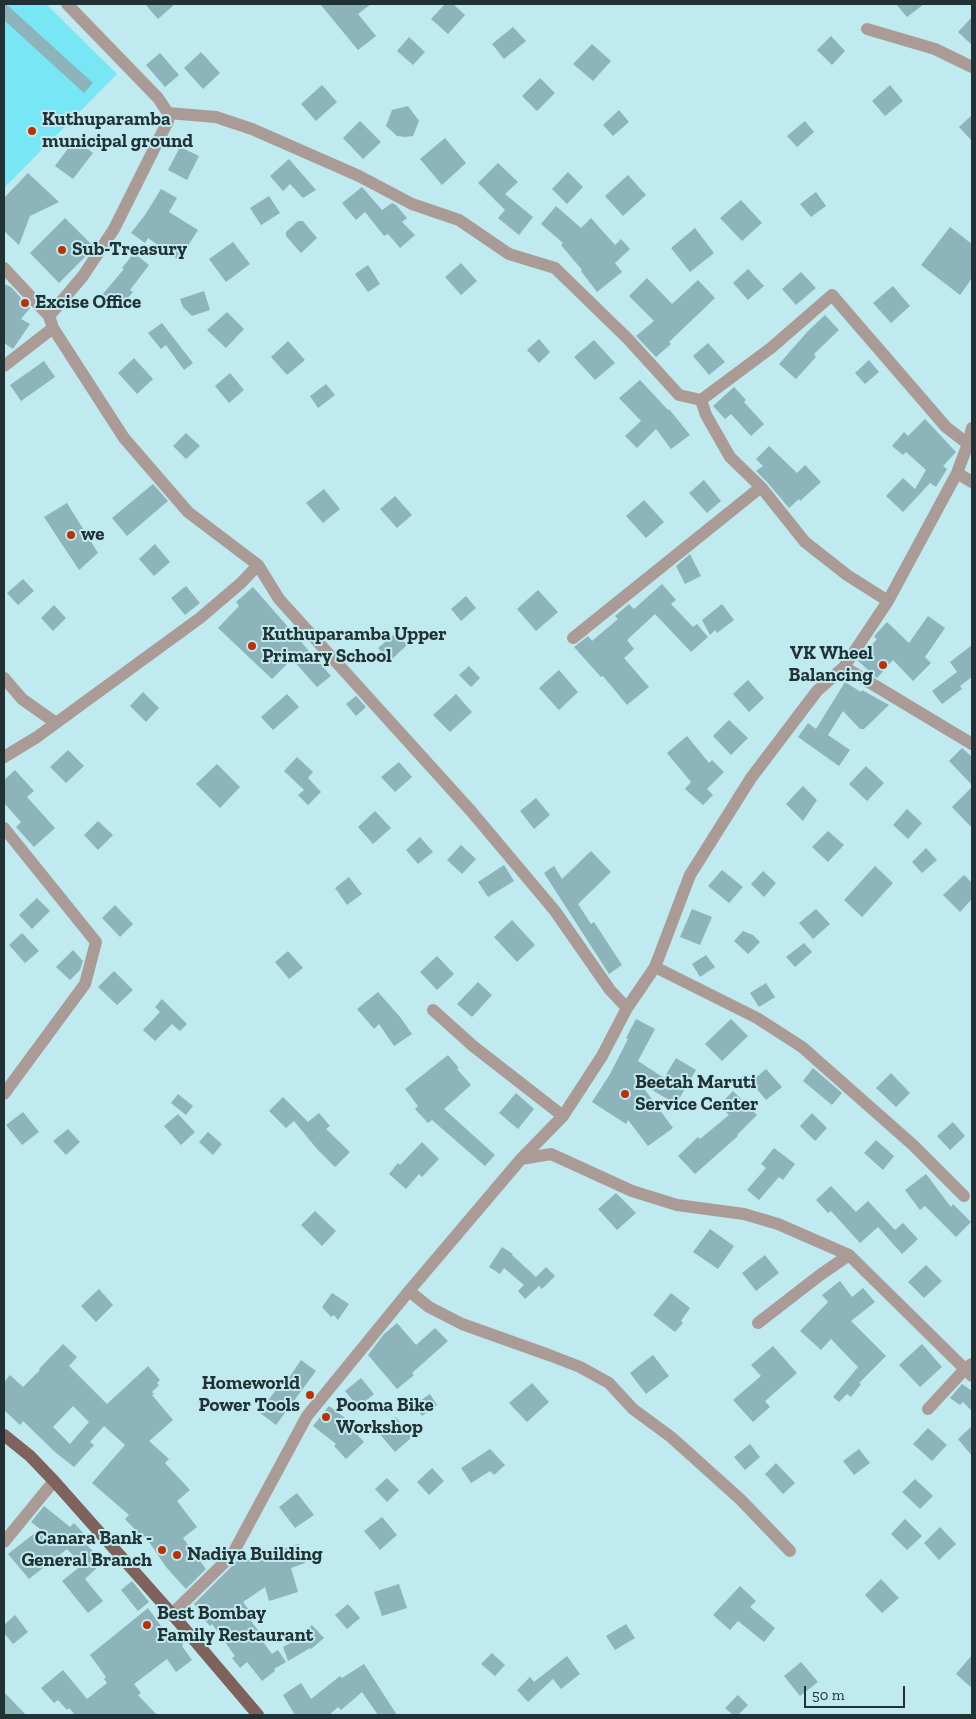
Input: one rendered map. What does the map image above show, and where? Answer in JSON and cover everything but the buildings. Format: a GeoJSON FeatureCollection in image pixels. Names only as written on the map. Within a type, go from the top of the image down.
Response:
{"type":"FeatureCollection","features":[{"type":"Feature","properties":{"kind":"main road"},"geometry":{"type":"LineString","coordinates":[[4,1435],[30,1456],[54,1481],[172,1614],[258,1715]]}},
{"type":"Feature","properties":{"kind":"street"},"geometry":{"type":"LineString","coordinates":[[4,366],[51,322],[83,276],[114,229],[168,121],[168,113],[158,98],[67,4]]}},
{"type":"Feature","properties":{"kind":"street"},"geometry":{"type":"LineString","coordinates":[[866,29],[935,48],[972,68]]}},
{"type":"Feature","properties":{"kind":"street"},"geometry":{"type":"LineString","coordinates":[[168,113],[216,117],[252,129],[359,176],[412,204],[459,220],[509,254],[555,268],[628,339],[679,395],[701,400],[771,348],[832,295],[946,427],[968,444]]}},
{"type":"Feature","properties":{"kind":"street"},"geometry":{"type":"LineString","coordinates":[[4,268],[51,322],[124,438],[188,512],[258,565],[279,599],[471,811],[549,904],[610,990],[627,1008]]}},
{"type":"Feature","properties":{"kind":"street"},"geometry":{"type":"LineString","coordinates":[[701,400],[706,415],[730,457],[761,487],[805,542],[847,575],[888,601]]}},
{"type":"Feature","properties":{"kind":"street"},"geometry":{"type":"LineString","coordinates":[[172,1614],[232,1555],[307,1416],[409,1291],[521,1159],[563,1116],[602,1056],[627,1008],[655,967],[690,875],[751,778],[817,691],[844,667],[888,601],[957,473],[972,428]]}},
{"type":"Feature","properties":{"kind":"street"},"geometry":{"type":"LineString","coordinates":[[957,473],[972,482]]}},
{"type":"Feature","properties":{"kind":"street"},"geometry":{"type":"LineString","coordinates":[[574,638],[761,487]]}},
{"type":"Feature","properties":{"kind":"street"},"geometry":{"type":"LineString","coordinates":[[4,757],[37,737],[200,618],[241,583],[258,565]]}},
{"type":"Feature","properties":{"kind":"street"},"geometry":{"type":"LineString","coordinates":[[844,667],[972,744]]}},
{"type":"Feature","properties":{"kind":"street"},"geometry":{"type":"LineString","coordinates":[[4,678],[22,699],[56,723]]}},
{"type":"Feature","properties":{"kind":"street"},"geometry":{"type":"LineString","coordinates":[[4,828],[96,942],[85,984],[4,1094]]}},
{"type":"Feature","properties":{"kind":"street"},"geometry":{"type":"LineString","coordinates":[[655,967],[757,1018],[802,1047],[913,1145],[964,1196]]}},
{"type":"Feature","properties":{"kind":"street"},"geometry":{"type":"LineString","coordinates":[[433,1010],[473,1046],[563,1116]]}},
{"type":"Feature","properties":{"kind":"street"},"geometry":{"type":"LineString","coordinates":[[521,1159],[551,1154],[632,1191],[677,1205],[744,1214],[778,1224],[850,1255],[970,1370],[928,1409]]}},
{"type":"Feature","properties":{"kind":"street"},"geometry":{"type":"LineString","coordinates":[[758,1323],[820,1275],[850,1255]]}},
{"type":"Feature","properties":{"kind":"street"},"geometry":{"type":"LineString","coordinates":[[409,1291],[429,1307],[462,1324],[549,1354],[580,1367],[609,1383],[633,1409],[671,1437],[740,1499],[790,1551]]}},
{"type":"Feature","properties":{"kind":"street"},"geometry":{"type":"LineString","coordinates":[[4,1542],[54,1481]]}},
{"type":"Feature","properties":{"kind":"shaded area","name":"Kuthuparamba municipal ground"},"geometry":{"type":"Polygon","coordinates":[[[4,4],[46,4],[117,74],[4,188],[4,4]]]}},
{"type":"Feature","properties":{"kind":"place","name":"Kuthuparamba municipal ground"},"geometry":{"type":"Point","coordinates":[32,131]}},
{"type":"Feature","properties":{"kind":"place","name":"Sub-Treasury"},"geometry":{"type":"Point","coordinates":[62,250]}},
{"type":"Feature","properties":{"kind":"place","name":"Excise Office"},"geometry":{"type":"Point","coordinates":[25,303]}},
{"type":"Feature","properties":{"kind":"place","name":"we"},"geometry":{"type":"Point","coordinates":[71,535]}},
{"type":"Feature","properties":{"kind":"place","name":"Kuthuparamba Upper Primary School"},"geometry":{"type":"Point","coordinates":[252,646]}},
{"type":"Feature","properties":{"kind":"place","name":"VK Wheel Balancing"},"geometry":{"type":"Point","coordinates":[883,665]}},
{"type":"Feature","properties":{"kind":"place","name":"Beetah Maruti Service Center"},"geometry":{"type":"Point","coordinates":[625,1094]}},
{"type":"Feature","properties":{"kind":"place","name":"Homeworld Power Tools"},"geometry":{"type":"Point","coordinates":[310,1395]}},
{"type":"Feature","properties":{"kind":"place","name":"Pooma Bike Workshop"},"geometry":{"type":"Point","coordinates":[326,1417]}},
{"type":"Feature","properties":{"kind":"place","name":"Canara Bank - General Branch"},"geometry":{"type":"Point","coordinates":[162,1550]}},
{"type":"Feature","properties":{"kind":"place","name":"Nadiya Building"},"geometry":{"type":"Point","coordinates":[177,1555]}},
{"type":"Feature","properties":{"kind":"place","name":"Best Bombay Family Restaurant"},"geometry":{"type":"Point","coordinates":[147,1625]}}]}
